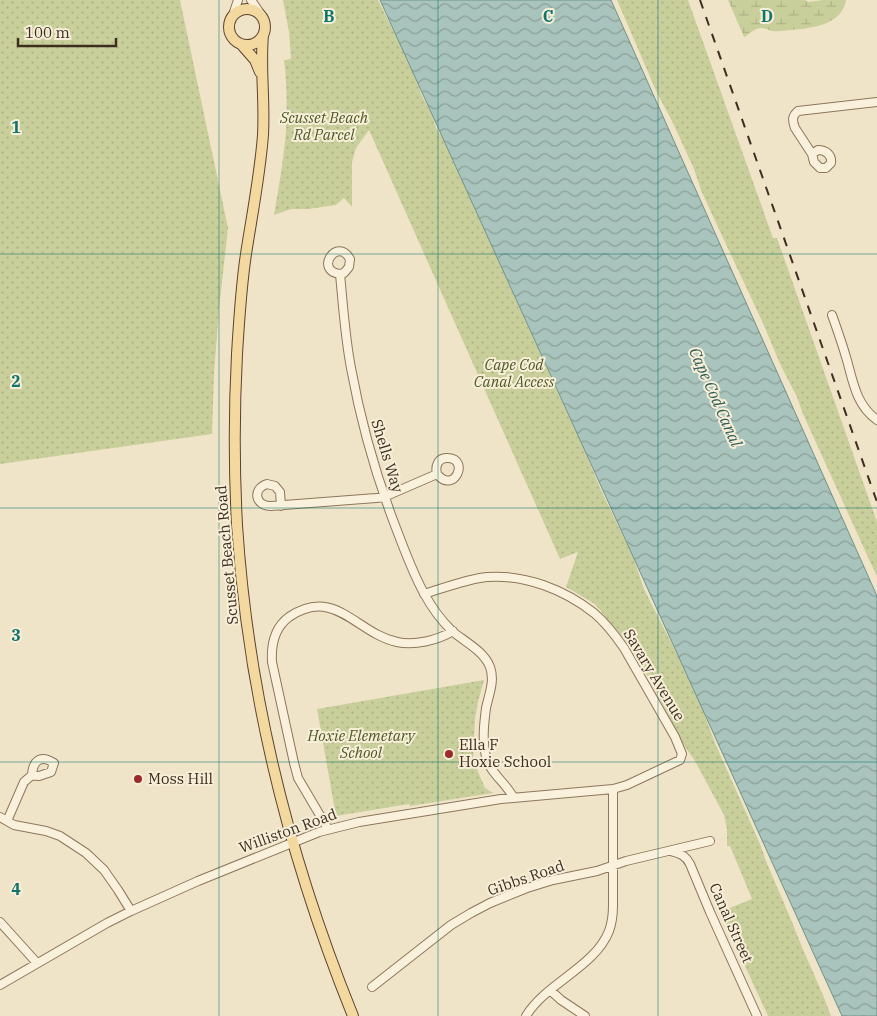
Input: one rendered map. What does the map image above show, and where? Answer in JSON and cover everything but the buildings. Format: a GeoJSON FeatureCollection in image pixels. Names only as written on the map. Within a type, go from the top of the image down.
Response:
{"type":"FeatureCollection","features":[{"type":"Feature","properties":{"kind":"main road"},"geometry":{"type":"LineString","coordinates":[[232,18],[240,10],[246,9],[257,12],[262,16]]}},
{"type":"Feature","properties":{"kind":"main road","name":"Scusset Beach Road"},"geometry":{"type":"LineString","coordinates":[[262,16],[265,25],[262,78],[264,98],[263,135],[244,273],[235,413],[236,492],[240,560],[254,674],[269,751],[292,842],[322,934],[353,1016]]}},
{"type":"Feature","properties":{"kind":"main road","name":"Scusset Beach Road"},"geometry":{"type":"LineString","coordinates":[[232,18],[230,33],[255,60],[262,78]]}},
{"type":"Feature","properties":{"kind":"main road"},"geometry":{"type":"LineString","coordinates":[[241,44],[246,45],[256,42],[263,35]]}},
{"type":"Feature","properties":{"kind":"street","name":"Scusset Beach Road"},"geometry":{"type":"LineString","coordinates":[[232,18],[238,0]]}},
{"type":"Feature","properties":{"kind":"street"},"geometry":{"type":"LineString","coordinates":[[251,0],[262,16]]}},
{"type":"Feature","properties":{"kind":"street"},"geometry":{"type":"LineString","coordinates":[[812,154],[794,128],[792,119],[794,114],[798,111],[877,102]]}},
{"type":"Feature","properties":{"kind":"street","name":"Shells Way"},"geometry":{"type":"LineString","coordinates":[[340,274],[352,376],[365,434],[384,496],[411,565],[433,609],[453,631],[482,654],[487,661],[493,683],[485,719],[484,750],[490,765],[513,797]]}},
{"type":"Feature","properties":{"kind":"street"},"geometry":{"type":"LineString","coordinates":[[832,315],[854,388],[863,406],[877,420]]}},
{"type":"Feature","properties":{"kind":"street"},"geometry":{"type":"LineString","coordinates":[[281,506],[384,496],[437,474]]}},
{"type":"Feature","properties":{"kind":"street","name":"Savary Avenue"},"geometry":{"type":"LineString","coordinates":[[424,594],[485,577],[507,577],[545,586],[578,602],[602,620],[624,648],[675,737],[682,757]]}},
{"type":"Feature","properties":{"kind":"street"},"geometry":{"type":"LineString","coordinates":[[328,829],[298,778],[294,764],[272,662],[275,634],[287,618],[306,608],[319,606],[333,608],[376,633],[396,642],[409,643],[433,640],[453,631]]}},
{"type":"Feature","properties":{"kind":"street","name":"Williston Road"},"geometry":{"type":"LineString","coordinates":[[0,985],[107,922],[198,881],[328,829],[359,822],[513,797],[613,789],[627,785],[677,762],[682,757]]}},
{"type":"Feature","properties":{"kind":"street"},"geometry":{"type":"LineString","coordinates":[[32,775],[24,782],[4,819],[14,825],[46,831],[60,836],[86,853],[112,880],[131,911]]}},
{"type":"Feature","properties":{"kind":"street"},"geometry":{"type":"LineString","coordinates":[[526,1016],[534,1004],[592,956],[609,932],[613,914],[613,789]]}},
{"type":"Feature","properties":{"kind":"street","name":"Gibbs Road"},"geometry":{"type":"LineString","coordinates":[[372,987],[441,932],[480,908],[527,888],[553,880],[597,871],[626,861],[710,841]]}},
{"type":"Feature","properties":{"kind":"street","name":"Canal Street"},"geometry":{"type":"LineString","coordinates":[[669,851],[682,854],[687,858],[757,1016]]}},
{"type":"Feature","properties":{"kind":"street"},"geometry":{"type":"LineString","coordinates":[[0,922],[37,963]]}},
{"type":"Feature","properties":{"kind":"street"},"geometry":{"type":"LineString","coordinates":[[550,990],[585,1016]]}},
{"type":"Feature","properties":{"kind":"green space"},"geometry":{"type":"Polygon","coordinates":[[[0,0],[180,0],[228,228],[219,309],[212,434],[0,464],[0,0]]]}},
{"type":"Feature","properties":{"kind":"green space","name":"Cape Cod Canal Access"},"geometry":{"type":"Polygon","coordinates":[[[283,0],[378,0],[412,68],[436,128],[442,137],[633,557],[644,589],[702,708],[715,743],[760,844],[831,1016],[768,1016],[720,912],[752,899],[730,846],[727,846],[727,829],[724,815],[695,761],[685,747],[635,652],[595,604],[566,587],[578,552],[560,559],[369,130],[356,148],[352,162],[352,207],[344,198],[336,205],[308,209],[291,209],[274,215],[283,162],[286,130],[286,77],[284,60],[291,59],[289,32],[283,0]]]}},
{"type":"Feature","properties":{"kind":"green space"},"geometry":{"type":"Polygon","coordinates":[[[617,0],[688,0],[773,238],[777,238],[877,522],[877,577],[797,397],[701,190],[694,169],[657,93],[617,0]]]}},
{"type":"Feature","properties":{"kind":"green space"},"geometry":{"type":"Polygon","coordinates":[[[728,0],[805,0],[808,2],[846,0],[839,15],[825,24],[780,31],[758,28],[744,37],[728,0]]]}},
{"type":"Feature","properties":{"kind":"green space","name":"Hoxie Elemetary School"},"geometry":{"type":"Polygon","coordinates":[[[484,680],[475,719],[473,760],[485,788],[493,793],[336,816],[317,709],[484,680]]]}},
{"type":"Feature","properties":{"kind":"water","name":"Cape Cod Canal"},"geometry":{"type":"Polygon","coordinates":[[[380,0],[611,0],[877,596],[877,1016],[842,1016],[380,0]]]}},
{"type":"Feature","properties":{"kind":"railway"},"geometry":{"type":"LineString","coordinates":[[700,0],[877,502]]}},
{"type":"Feature","properties":{"kind":"place","name":"Ella F Hoxie School"},"geometry":{"type":"Point","coordinates":[449,754]}},
{"type":"Feature","properties":{"kind":"place","name":"Moss Hill"},"geometry":{"type":"Point","coordinates":[138,779]}},
{"type":"Feature","properties":{"kind":"park label","name":"Scusset Beach Rd Parcel"},"geometry":{"type":"Point","coordinates":[324,126]}}]}
